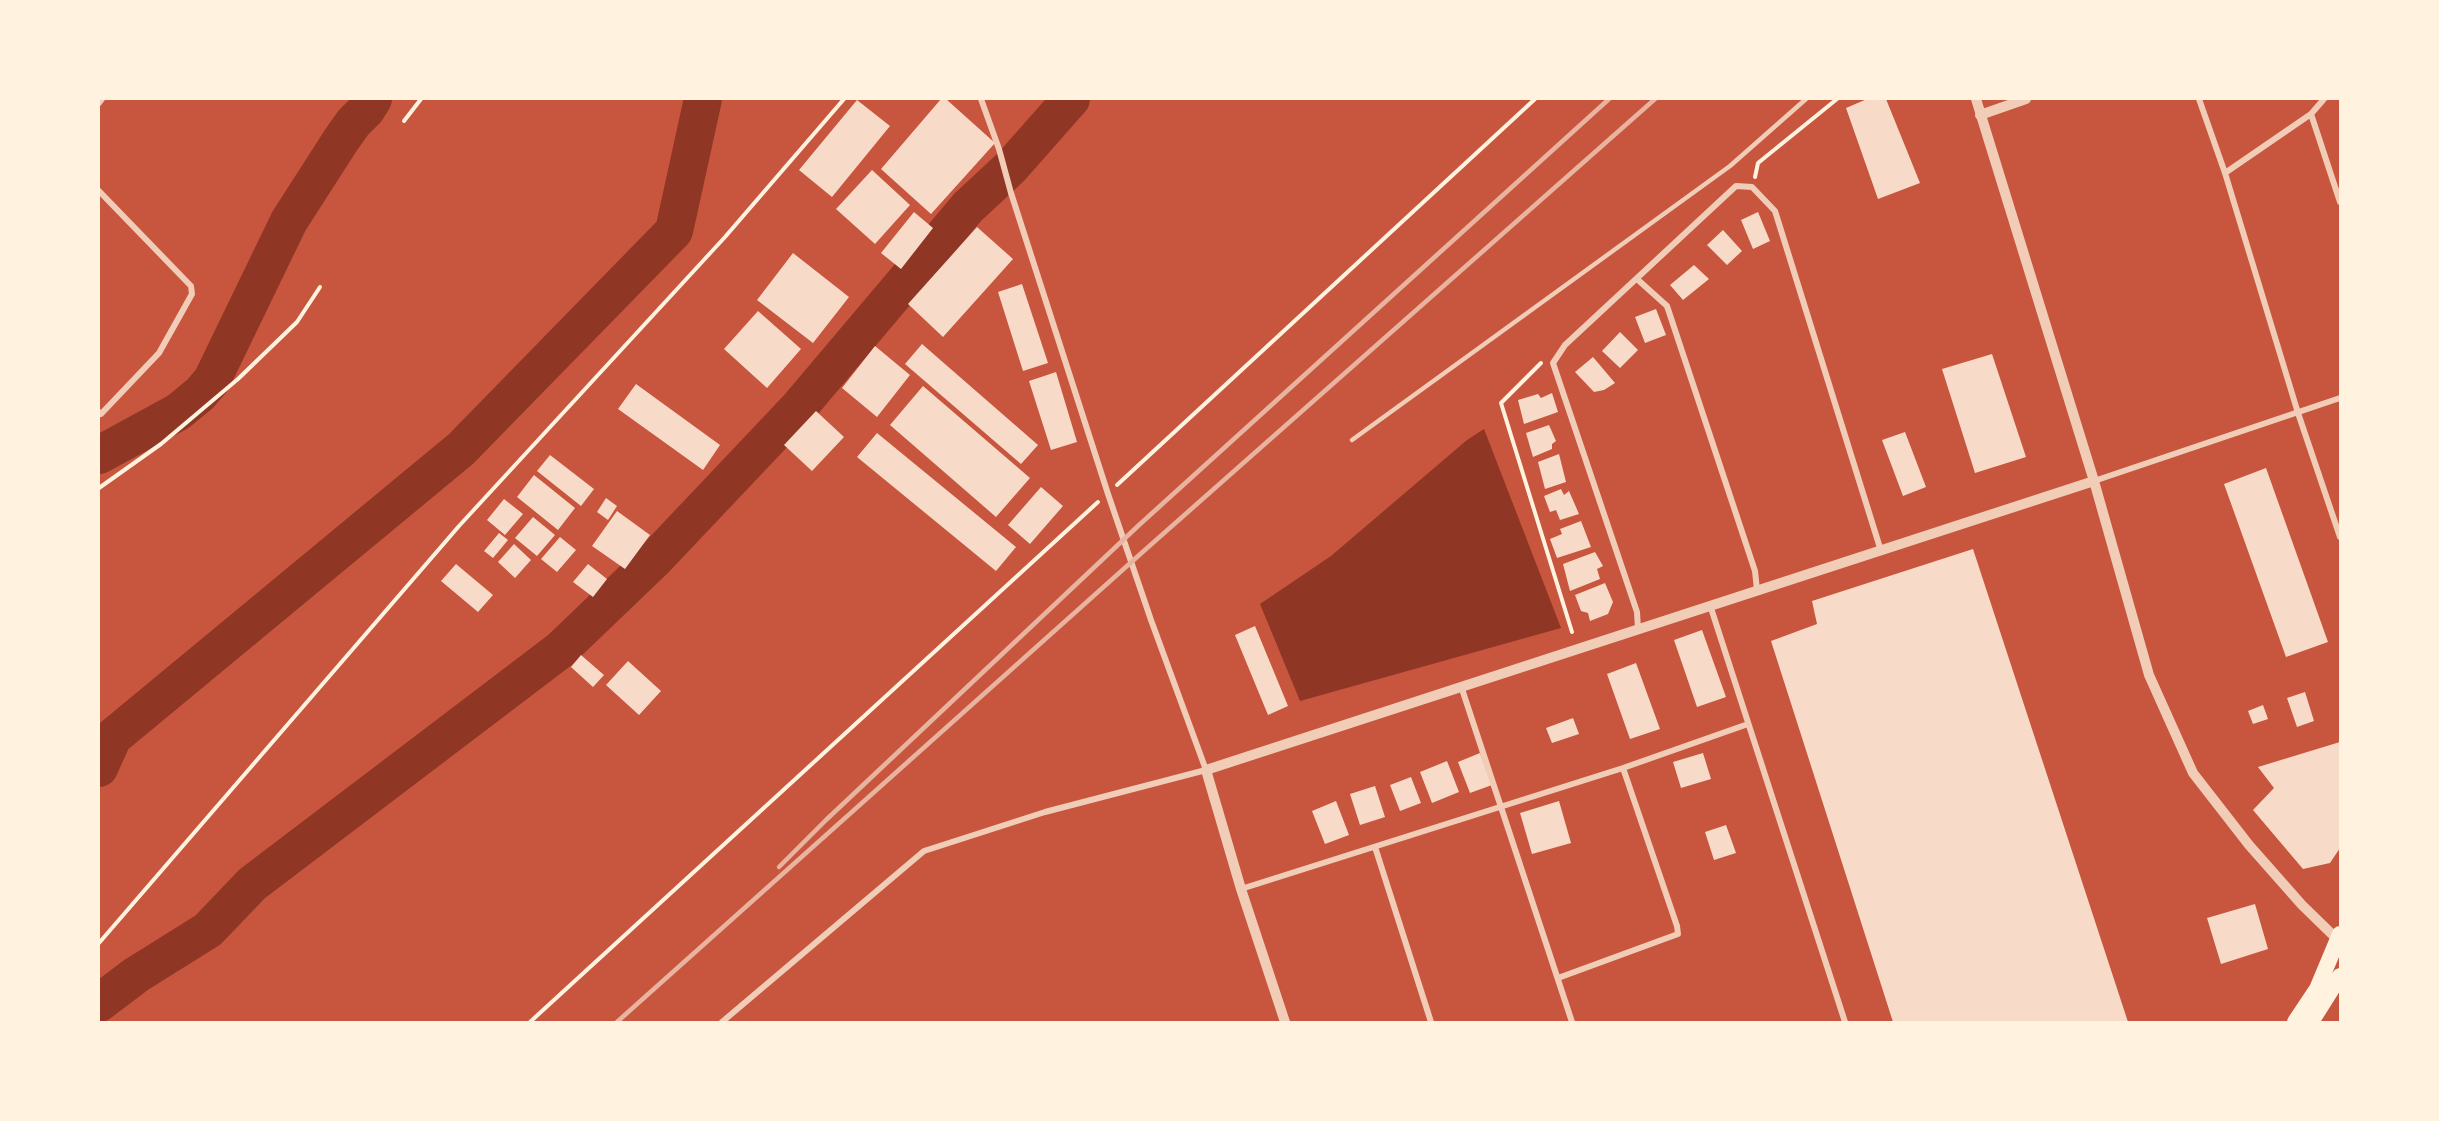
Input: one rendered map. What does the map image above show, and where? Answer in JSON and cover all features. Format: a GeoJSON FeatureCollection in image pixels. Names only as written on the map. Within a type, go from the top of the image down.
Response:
{"type":"FeatureCollection","features":[{"type":"Feature","properties":{"kind":"highway"},"geometry":{"type":"LineString","coordinates":[[2295,1022],[2317,989],[2339,939]]}},
{"type":"Feature","properties":{"kind":"highway"},"geometry":{"type":"LineString","coordinates":[[2311,1022],[2340,976]]}},
{"type":"Feature","properties":{"kind":"street"},"geometry":{"type":"LineString","coordinates":[[99,103],[102,99]]}},
{"type":"Feature","properties":{"kind":"street"},"geometry":{"type":"LineString","coordinates":[[981,99],[1150,620],[1206,770],[1241,890],[1285,1022]]}},
{"type":"Feature","properties":{"kind":"street"},"geometry":{"type":"LineString","coordinates":[[1976,99],[2094,481],[2149,675],[2193,773],[2249,845],[2302,905],[2339,939]]}},
{"type":"Feature","properties":{"kind":"street"},"geometry":{"type":"LineString","coordinates":[[1980,115],[2026,99]]}},
{"type":"Feature","properties":{"kind":"street"},"geometry":{"type":"LineString","coordinates":[[2199,99],[2225,173],[2298,413],[2340,537]]}},
{"type":"Feature","properties":{"kind":"street"},"geometry":{"type":"LineString","coordinates":[[2225,173],[2311,114],[2324,99]]}},
{"type":"Feature","properties":{"kind":"street"},"geometry":{"type":"LineString","coordinates":[[2311,114],[2340,202]]}},
{"type":"Feature","properties":{"kind":"street"},"geometry":{"type":"LineString","coordinates":[[1638,629],[1637,612],[1553,363],[1565,345],[1736,186],[1752,187],[1775,211],[1881,551]]}},
{"type":"Feature","properties":{"kind":"street"},"geometry":{"type":"LineString","coordinates":[[99,191],[191,286],[192,294],[159,353],[101,414],[99,412]]}},
{"type":"Feature","properties":{"kind":"street"},"geometry":{"type":"LineString","coordinates":[[1637,279],[1667,306],[1755,571],[1757,590]]}},
{"type":"Feature","properties":{"kind":"street"},"geometry":{"type":"LineString","coordinates":[[722,1022],[924,851],[1045,812],[1206,770],[1881,551],[2340,398]]}},
{"type":"Feature","properties":{"kind":"street"},"geometry":{"type":"LineString","coordinates":[[2333,514],[2340,512]]}},
{"type":"Feature","properties":{"kind":"street"},"geometry":{"type":"LineString","coordinates":[[1710,605],[1845,1022]]}},
{"type":"Feature","properties":{"kind":"street"},"geometry":{"type":"LineString","coordinates":[[1461,686],[1572,1022]]}},
{"type":"Feature","properties":{"kind":"street"},"geometry":{"type":"LineString","coordinates":[[1241,890],[1623,768],[1748,724]]}},
{"type":"Feature","properties":{"kind":"street"},"geometry":{"type":"LineString","coordinates":[[1558,978],[1677,934],[1677,926],[1623,768]]}},
{"type":"Feature","properties":{"kind":"street"},"geometry":{"type":"LineString","coordinates":[[1375,847],[1431,1022]]}},
{"type":"Feature","properties":{"kind":"lane"},"geometry":{"type":"LineString","coordinates":[[1352,440],[1730,166],[1806,99]]}},
{"type":"Feature","properties":{"kind":"path"},"geometry":{"type":"LineString","coordinates":[[404,121],[421,99]]}},
{"type":"Feature","properties":{"kind":"path"},"geometry":{"type":"LineString","coordinates":[[99,943],[459,526],[701,264],[844,99]]}},
{"type":"Feature","properties":{"kind":"path"},"geometry":{"type":"LineString","coordinates":[[530,1022],[843,733],[1108,494],[1535,99]]}},
{"type":"Feature","properties":{"kind":"path"},"geometry":{"type":"LineString","coordinates":[[1752,187],[1758,163],[1837,99]]}},
{"type":"Feature","properties":{"kind":"path"},"geometry":{"type":"LineString","coordinates":[[99,488],[161,444],[238,379],[297,322],[320,287]]}},
{"type":"Feature","properties":{"kind":"path"},"geometry":{"type":"LineString","coordinates":[[1553,363],[1545,358],[1501,403],[1572,632]]}},
{"type":"Feature","properties":{"kind":"shaded area"},"geometry":{"type":"Polygon","coordinates":[[[1484,429],[1561,628],[1300,701],[1260,604],[1331,556],[1467,440],[1484,429]]]}},
{"type":"Feature","properties":{"kind":"building"},"geometry":{"type":"Polygon","coordinates":[[[941,99],[946,99],[995,143],[931,214],[881,169],[941,99]]]}},
{"type":"Feature","properties":{"kind":"building"},"geometry":{"type":"Polygon","coordinates":[[[1867,99],[1886,99],[1920,183],[1878,199],[1846,108],[1867,99]]]}},
{"type":"Feature","properties":{"kind":"building"},"geometry":{"type":"Polygon","coordinates":[[[857,100],[890,126],[832,197],[799,170],[857,100]]]}},
{"type":"Feature","properties":{"kind":"building"},"geometry":{"type":"Polygon","coordinates":[[[872,170],[910,205],[875,244],[836,209],[872,170]]]}},
{"type":"Feature","properties":{"kind":"building"},"geometry":{"type":"Polygon","coordinates":[[[914,212],[933,228],[901,269],[881,253],[914,212]]]}},
{"type":"Feature","properties":{"kind":"building"},"geometry":{"type":"Polygon","coordinates":[[[1758,212],[1770,241],[1753,249],[1741,220],[1758,212]]]}},
{"type":"Feature","properties":{"kind":"building"},"geometry":{"type":"Polygon","coordinates":[[[977,227],[1013,259],[943,337],[908,304],[977,227]]]}},
{"type":"Feature","properties":{"kind":"building"},"geometry":{"type":"Polygon","coordinates":[[[1723,230],[1742,251],[1727,265],[1707,245],[1723,230]]]}},
{"type":"Feature","properties":{"kind":"building"},"geometry":{"type":"Polygon","coordinates":[[[793,253],[849,297],[813,343],[757,300],[793,253]]]}},
{"type":"Feature","properties":{"kind":"building"},"geometry":{"type":"Polygon","coordinates":[[[1694,265],[1709,279],[1683,300],[1670,285],[1694,265]]]}},
{"type":"Feature","properties":{"kind":"building"},"geometry":{"type":"Polygon","coordinates":[[[1022,284],[1048,363],[1023,371],[998,292],[1022,284]]]}},
{"type":"Feature","properties":{"kind":"building"},"geometry":{"type":"Polygon","coordinates":[[[1656,309],[1666,335],[1645,343],[1635,317],[1656,309]]]}},
{"type":"Feature","properties":{"kind":"building"},"geometry":{"type":"Polygon","coordinates":[[[758,311],[801,349],[767,388],[724,349],[758,311]]]}},
{"type":"Feature","properties":{"kind":"building"},"geometry":{"type":"Polygon","coordinates":[[[1620,332],[1638,350],[1620,368],[1602,351],[1620,332]]]}},
{"type":"Feature","properties":{"kind":"building"},"geometry":{"type":"Polygon","coordinates":[[[922,344],[1038,445],[1021,464],[905,364],[922,344]]]}},
{"type":"Feature","properties":{"kind":"building"},"geometry":{"type":"Polygon","coordinates":[[[875,346],[910,375],[877,417],[842,388],[875,346]]]}},
{"type":"Feature","properties":{"kind":"building"},"geometry":{"type":"Polygon","coordinates":[[[1992,354],[2026,457],[1975,473],[1942,369],[1992,354]]]}},
{"type":"Feature","properties":{"kind":"building"},"geometry":{"type":"Polygon","coordinates":[[[1593,357],[1615,383],[1604,390],[1594,392],[1575,372],[1593,357]]]}},
{"type":"Feature","properties":{"kind":"building"},"geometry":{"type":"Polygon","coordinates":[[[1056,372],[1077,442],[1051,450],[1029,381],[1056,372]]]}},
{"type":"Feature","properties":{"kind":"building"},"geometry":{"type":"Polygon","coordinates":[[[636,384],[720,445],[703,470],[618,409],[636,384]]]}},
{"type":"Feature","properties":{"kind":"building"},"geometry":{"type":"Polygon","coordinates":[[[923,386],[1030,478],[996,517],[890,425],[923,386]]]}},
{"type":"Feature","properties":{"kind":"building"},"geometry":{"type":"Polygon","coordinates":[[[1552,393],[1558,412],[1524,424],[1518,400],[1538,394],[1541,398],[1552,393]]]}},
{"type":"Feature","properties":{"kind":"building"},"geometry":{"type":"Polygon","coordinates":[[[816,411],[844,437],[812,471],[784,445],[816,411]]]}},
{"type":"Feature","properties":{"kind":"building"},"geometry":{"type":"Polygon","coordinates":[[[1549,425],[1556,441],[1552,444],[1552,449],[1533,457],[1526,433],[1549,425]]]}},
{"type":"Feature","properties":{"kind":"building"},"geometry":{"type":"Polygon","coordinates":[[[1905,432],[1926,487],[1903,496],[1882,440],[1905,432]]]}},
{"type":"Feature","properties":{"kind":"building"},"geometry":{"type":"Polygon","coordinates":[[[877,433],[1016,547],[996,571],[857,457],[877,433]]]}},
{"type":"Feature","properties":{"kind":"building"},"geometry":{"type":"Polygon","coordinates":[[[1559,454],[1566,482],[1545,489],[1538,462],[1559,454]]]}},
{"type":"Feature","properties":{"kind":"building"},"geometry":{"type":"Polygon","coordinates":[[[550,455],[594,489],[581,506],[537,471],[550,455]]]}},
{"type":"Feature","properties":{"kind":"building"},"geometry":{"type":"Polygon","coordinates":[[[2266,468],[2328,642],[2286,657],[2224,484],[2266,468]]]}},
{"type":"Feature","properties":{"kind":"building"},"geometry":{"type":"Polygon","coordinates":[[[534,475],[575,508],[558,530],[517,497],[534,475]]]}},
{"type":"Feature","properties":{"kind":"building"},"geometry":{"type":"Polygon","coordinates":[[[1041,487],[1063,506],[1030,544],[1008,525],[1041,487]]]}},
{"type":"Feature","properties":{"kind":"building"},"geometry":{"type":"Polygon","coordinates":[[[1561,489],[1564,495],[1569,491],[1579,514],[1560,520],[1556,510],[1550,512],[1544,496],[1561,489]]]}},
{"type":"Feature","properties":{"kind":"building"},"geometry":{"type":"Polygon","coordinates":[[[606,498],[617,506],[608,520],[597,512],[606,498]]]}},
{"type":"Feature","properties":{"kind":"building"},"geometry":{"type":"Polygon","coordinates":[[[504,499],[523,514],[505,535],[487,520],[504,499]]]}},
{"type":"Feature","properties":{"kind":"building"},"geometry":{"type":"Polygon","coordinates":[[[617,511],[650,535],[625,569],[592,546],[617,511]]]}},
{"type":"Feature","properties":{"kind":"building"},"geometry":{"type":"Polygon","coordinates":[[[533,517],[555,535],[537,556],[515,538],[533,517]]]}},
{"type":"Feature","properties":{"kind":"building"},"geometry":{"type":"Polygon","coordinates":[[[1581,521],[1591,547],[1557,558],[1550,539],[1562,534],[1560,529],[1581,521]]]}},
{"type":"Feature","properties":{"kind":"building"},"geometry":{"type":"Polygon","coordinates":[[[499,533],[508,540],[493,558],[484,551],[499,533]]]}},
{"type":"Feature","properties":{"kind":"building"},"geometry":{"type":"Polygon","coordinates":[[[560,537],[576,550],[557,572],[541,559],[560,537]]]}},
{"type":"Feature","properties":{"kind":"building"},"geometry":{"type":"Polygon","coordinates":[[[514,544],[531,560],[515,578],[498,562],[514,544]]]}},
{"type":"Feature","properties":{"kind":"building"},"geometry":{"type":"Polygon","coordinates":[[[1973,549],[2128,1022],[1893,1022],[1771,641],[1817,624],[1812,601],[1973,549]]]}},
{"type":"Feature","properties":{"kind":"building"},"geometry":{"type":"Polygon","coordinates":[[[1595,552],[1603,566],[1597,569],[1600,579],[1570,591],[1563,564],[1595,552]]]}},
{"type":"Feature","properties":{"kind":"building"},"geometry":{"type":"Polygon","coordinates":[[[456,564],[493,595],[478,612],[441,581],[456,564]]]}},
{"type":"Feature","properties":{"kind":"building"},"geometry":{"type":"Polygon","coordinates":[[[588,564],[607,579],[593,597],[573,582],[588,564]]]}},
{"type":"Feature","properties":{"kind":"building"},"geometry":{"type":"Polygon","coordinates":[[[1605,583],[1613,602],[1608,614],[1590,621],[1588,613],[1581,611],[1575,595],[1605,583]]]}},
{"type":"Feature","properties":{"kind":"building"},"geometry":{"type":"Polygon","coordinates":[[[1255,626],[1288,706],[1268,715],[1235,635],[1255,626]]]}},
{"type":"Feature","properties":{"kind":"building"},"geometry":{"type":"Polygon","coordinates":[[[1702,630],[1726,697],[1697,707],[1674,640],[1702,630]]]}},
{"type":"Feature","properties":{"kind":"building"},"geometry":{"type":"Polygon","coordinates":[[[581,655],[604,675],[593,687],[571,667],[581,655]]]}},
{"type":"Feature","properties":{"kind":"building"},"geometry":{"type":"Polygon","coordinates":[[[628,661],[661,691],[639,715],[606,685],[628,661]]]}},
{"type":"Feature","properties":{"kind":"building"},"geometry":{"type":"Polygon","coordinates":[[[1636,663],[1660,729],[1630,739],[1607,674],[1636,663]]]}},
{"type":"Feature","properties":{"kind":"building"},"geometry":{"type":"Polygon","coordinates":[[[2305,692],[2314,721],[2297,727],[2287,698],[2305,692]]]}},
{"type":"Feature","properties":{"kind":"building"},"geometry":{"type":"Polygon","coordinates":[[[2263,705],[2268,719],[2253,724],[2248,711],[2263,705]]]}},
{"type":"Feature","properties":{"kind":"building"},"geometry":{"type":"Polygon","coordinates":[[[1573,718],[1579,734],[1552,743],[1546,728],[1573,718]]]}},
{"type":"Feature","properties":{"kind":"building"},"geometry":{"type":"Polygon","coordinates":[[[2340,742],[2340,848],[2330,863],[2303,869],[2253,810],[2274,788],[2258,767],[2340,742]]]}},
{"type":"Feature","properties":{"kind":"building"},"geometry":{"type":"Polygon","coordinates":[[[1480,753],[1492,785],[1470,793],[1458,762],[1480,753]]]}},
{"type":"Feature","properties":{"kind":"building"},"geometry":{"type":"Polygon","coordinates":[[[1703,753],[1711,779],[1681,788],[1673,762],[1703,753]]]}},
{"type":"Feature","properties":{"kind":"building"},"geometry":{"type":"Polygon","coordinates":[[[1447,761],[1459,792],[1432,803],[1420,772],[1447,761]]]}},
{"type":"Feature","properties":{"kind":"building"},"geometry":{"type":"Polygon","coordinates":[[[1411,777],[1421,803],[1400,811],[1390,785],[1411,777]]]}},
{"type":"Feature","properties":{"kind":"building"},"geometry":{"type":"Polygon","coordinates":[[[1375,786],[1385,817],[1360,825],[1350,794],[1375,786]]]}},
{"type":"Feature","properties":{"kind":"building"},"geometry":{"type":"Polygon","coordinates":[[[1336,801],[1349,835],[1325,844],[1312,811],[1336,801]]]}},
{"type":"Feature","properties":{"kind":"building"},"geometry":{"type":"Polygon","coordinates":[[[1559,801],[1571,843],[1532,854],[1520,813],[1559,801]]]}},
{"type":"Feature","properties":{"kind":"building"},"geometry":{"type":"Polygon","coordinates":[[[1726,825],[1736,853],[1714,860],[1705,832],[1726,825]]]}},
{"type":"Feature","properties":{"kind":"building"},"geometry":{"type":"Polygon","coordinates":[[[2255,904],[2268,949],[2221,964],[2207,918],[2255,904]]]}},
{"type":"Feature","properties":{"kind":"waterway"},"geometry":{"type":"LineString","coordinates":[[99,455],[178,412],[200,394],[212,380],[289,221],[341,140],[373,99]]}},
{"type":"Feature","properties":{"kind":"waterway"},"geometry":{"type":"LineString","coordinates":[[99,768],[113,737],[461,449],[674,231],[703,99]]}},
{"type":"Feature","properties":{"kind":"waterway"},"geometry":{"type":"LineString","coordinates":[[99,1003],[136,975],[208,930],[252,884],[560,650],[656,558],[799,407],[968,207],[1011,167],[1071,99]]}},
{"type":"Feature","properties":{"kind":"railway"},"geometry":{"type":"LineString","coordinates":[[779,867],[1138,526],[1609,99]]}},
{"type":"Feature","properties":{"kind":"railway"},"geometry":{"type":"LineString","coordinates":[[617,1022],[1146,549],[1655,99]]}}]}
